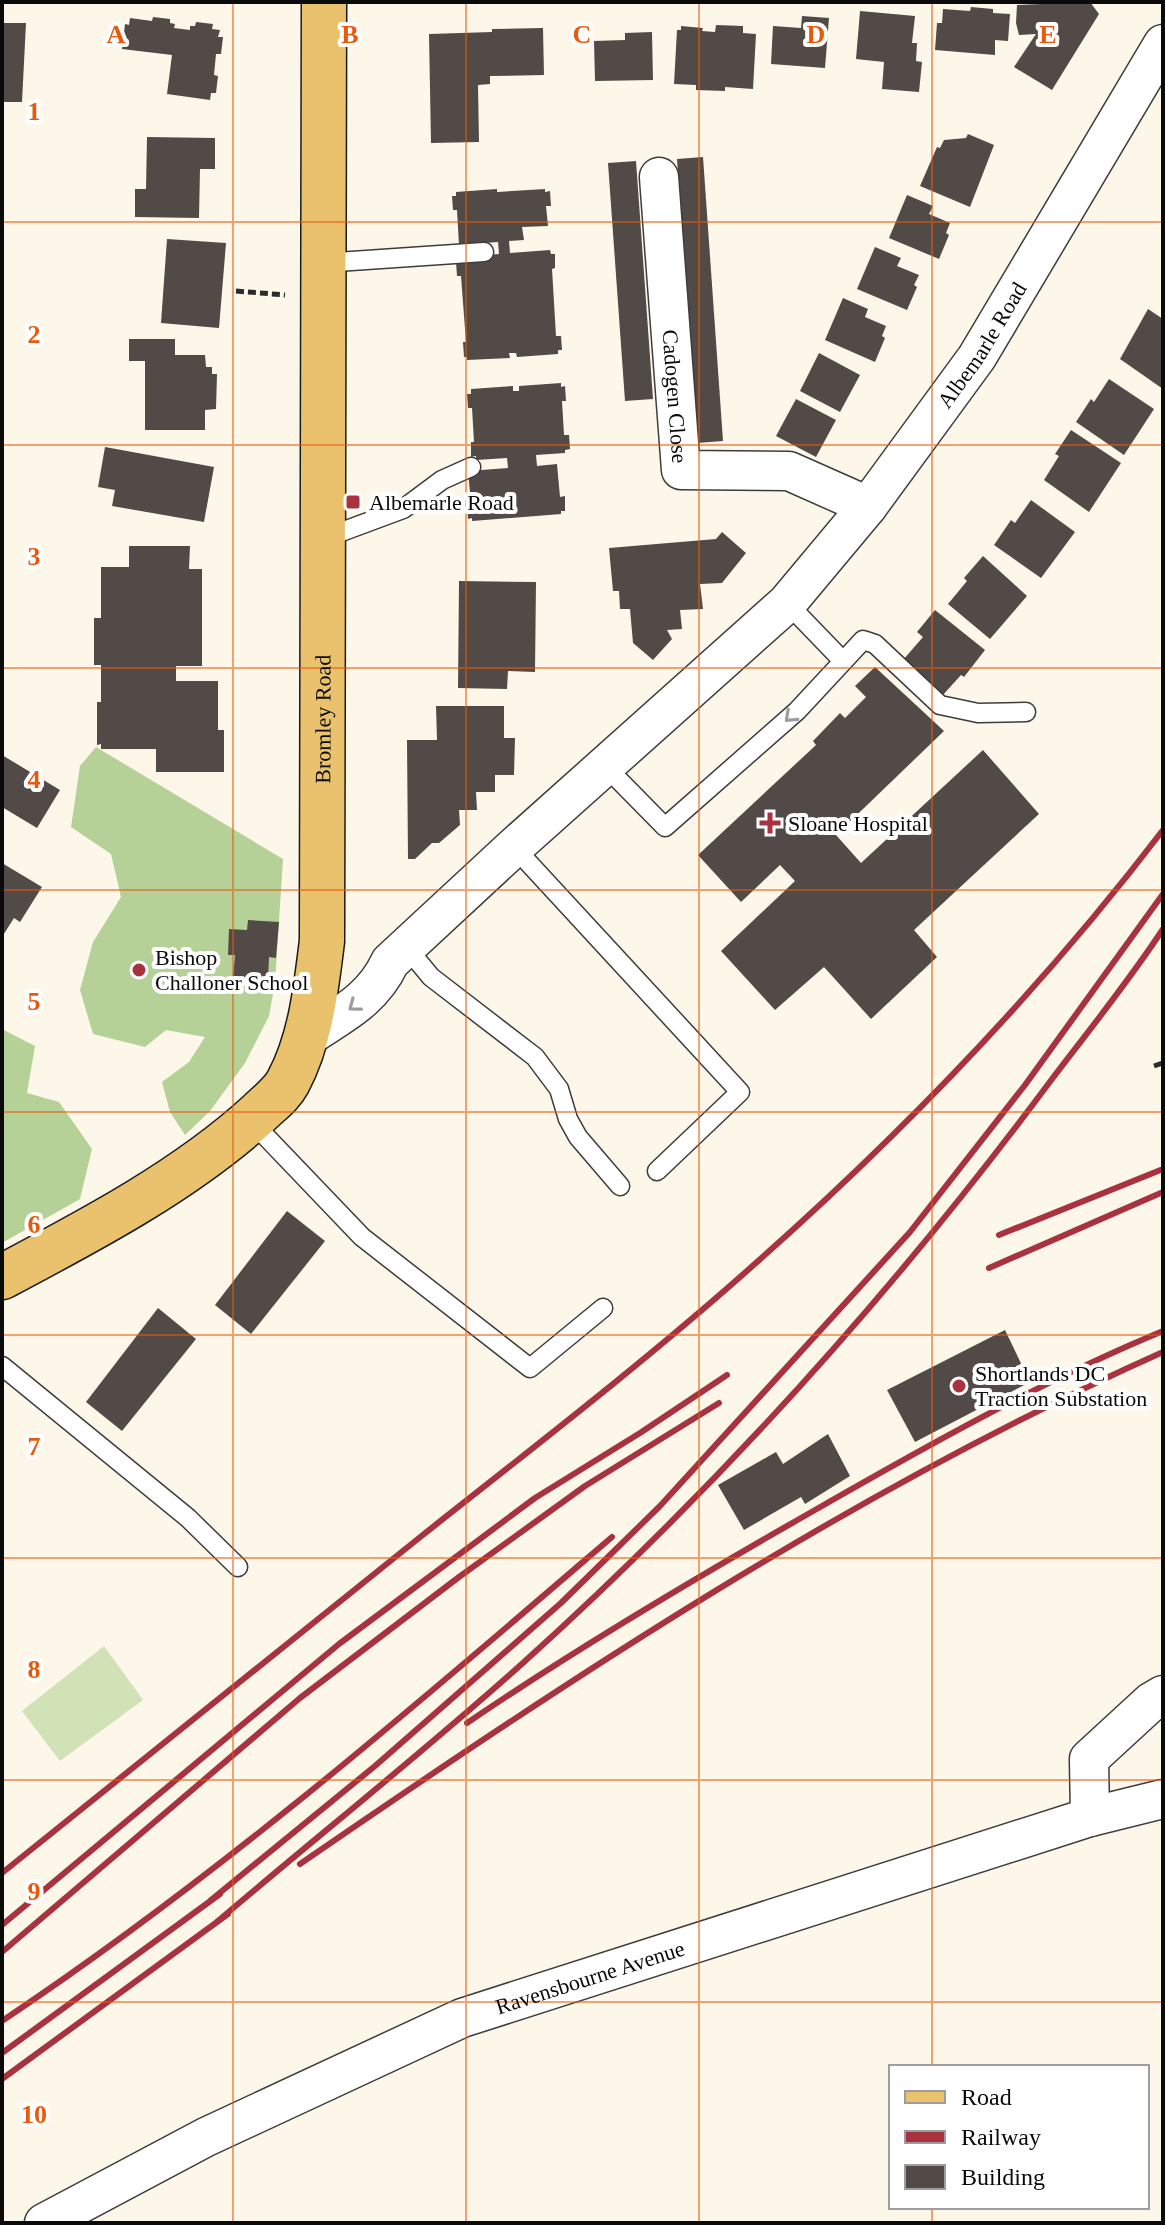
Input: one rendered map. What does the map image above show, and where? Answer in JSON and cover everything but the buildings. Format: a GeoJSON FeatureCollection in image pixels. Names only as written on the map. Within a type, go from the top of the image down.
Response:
{"type":"FeatureCollection","features":[{"type":"Feature","properties":{"kind":"main road","name":"Bromley Road"},"geometry":{"type":"LineString","coordinates":[[2,1277],[120,1211],[251,1121],[280,1094],[306,1038],[322,941],[324,2]]}},
{"type":"Feature","properties":{"kind":"street","name":"Albemarle Road"},"geometry":{"type":"LineString","coordinates":[[306,1038],[353,1009],[381,983],[398,955],[787,603],[868,506],[977,357],[1163,44]]}},
{"type":"Feature","properties":{"kind":"street","name":"Cadogen Close"},"geometry":{"type":"LineString","coordinates":[[659,177],[681,470],[789,471],[868,506]]}},
{"type":"Feature","properties":{"kind":"street"},"geometry":{"type":"LineString","coordinates":[[1090,1817],[1089,1759],[1151,1702],[1163,1695]]}},
{"type":"Feature","properties":{"kind":"street","name":"Ravensbourne Avenue"},"geometry":{"type":"LineString","coordinates":[[44,2223],[206,2137],[462,2018],[1090,1817],[1163,1799]]}},
{"type":"Feature","properties":{"kind":"lane"},"geometry":{"type":"LineString","coordinates":[[322,280],[484,252]]}},
{"type":"Feature","properties":{"kind":"lane"},"geometry":{"type":"LineString","coordinates":[[322,539],[403,509],[442,480],[471,467]]}},
{"type":"Feature","properties":{"kind":"lane"},"geometry":{"type":"LineString","coordinates":[[787,603],[842,660]]}},
{"type":"Feature","properties":{"kind":"lane"},"geometry":{"type":"LineString","coordinates":[[606,767],[665,827],[797,711],[863,640],[875,644],[940,705],[978,713],[1026,712]]}},
{"type":"Feature","properties":{"kind":"lane"},"geometry":{"type":"LineString","coordinates":[[514,847],[740,1092],[657,1171]]}},
{"type":"Feature","properties":{"kind":"lane"},"geometry":{"type":"LineString","coordinates":[[398,955],[535,1057],[559,1089],[568,1119],[578,1137],[620,1186]]}},
{"type":"Feature","properties":{"kind":"lane"},"geometry":{"type":"LineString","coordinates":[[251,1121],[362,1237],[530,1368],[603,1308]]}},
{"type":"Feature","properties":{"kind":"lane"},"geometry":{"type":"LineString","coordinates":[[2,1366],[188,1518],[238,1567]]}},
{"type":"Feature","properties":{"kind":"path"},"geometry":{"type":"LineString","coordinates":[[236,291],[322,280]]}},
{"type":"Feature","properties":{"kind":"path"},"geometry":{"type":"LineString","coordinates":[[1154,1066],[1163,1063]]}},
{"type":"Feature","properties":{"kind":"green space"},"geometry":{"type":"Polygon","coordinates":[[[96,747],[283,859],[275,983],[269,1016],[245,1063],[210,1111],[185,1135],[170,1112],[162,1082],[189,1062],[205,1037],[166,1030],[145,1047],[93,1034],[80,990],[93,942],[121,897],[111,854],[71,827],[80,766],[96,747]]]}},
{"type":"Feature","properties":{"kind":"green space"},"geometry":{"type":"Polygon","coordinates":[[[2,1029],[35,1046],[27,1093],[59,1102],[92,1149],[80,1199],[2,1243],[2,1029]]]}},
{"type":"Feature","properties":{"kind":"green space"},"geometry":{"type":"Polygon","coordinates":[[[104,1646],[143,1700],[60,1761],[22,1711],[104,1646]]]}},
{"type":"Feature","properties":{"kind":"railway"},"geometry":{"type":"LineString","coordinates":[[2,1873],[585,1406],[748,1270],[860,1167],[1018,1005],[1163,830]]}},
{"type":"Feature","properties":{"kind":"railway"},"geometry":{"type":"LineString","coordinates":[[211,1900],[375,1766],[561,1603],[660,1506],[910,1232],[1025,1085],[1163,894]]}},
{"type":"Feature","properties":{"kind":"railway"},"geometry":{"type":"LineString","coordinates":[[218,1921],[524,1662],[736,1456],[931,1234],[1109,1005],[1163,929]]}},
{"type":"Feature","properties":{"kind":"railway"},"geometry":{"type":"LineString","coordinates":[[999,1235],[1163,1169]]}},
{"type":"Feature","properties":{"kind":"railway"},"geometry":{"type":"LineString","coordinates":[[989,1268],[1163,1192]]}},
{"type":"Feature","properties":{"kind":"railway"},"geometry":{"type":"LineString","coordinates":[[467,1723],[635,1615],[895,1465],[1027,1394],[1163,1331]]}},
{"type":"Feature","properties":{"kind":"railway"},"geometry":{"type":"LineString","coordinates":[[300,1864],[614,1654],[827,1524],[937,1463],[1163,1352]]}},
{"type":"Feature","properties":{"kind":"railway"},"geometry":{"type":"LineString","coordinates":[[2,1925],[339,1644],[535,1498],[727,1375]]}},
{"type":"Feature","properties":{"kind":"railway"},"geometry":{"type":"LineString","coordinates":[[2,1952],[300,1698],[585,1486],[719,1403]]}},
{"type":"Feature","properties":{"kind":"railway"},"geometry":{"type":"LineString","coordinates":[[2,2021],[82,1966],[238,1849],[612,1537]]}},
{"type":"Feature","properties":{"kind":"railway"},"geometry":{"type":"LineString","coordinates":[[2,2053],[220,1894]]}},
{"type":"Feature","properties":{"kind":"railway"},"geometry":{"type":"LineString","coordinates":[[2,2079],[228,1914]]}},
{"type":"Feature","properties":{"kind":"place","name":"Albemarle Road"},"geometry":{"type":"Point","coordinates":[353,502]}},
{"type":"Feature","properties":{"kind":"place","name":"Sloane Hospital"},"geometry":{"type":"Point","coordinates":[770,823]}},
{"type":"Feature","properties":{"kind":"place","name":"Bishop Challoner School"},"geometry":{"type":"Point","coordinates":[139,970]}},
{"type":"Feature","properties":{"kind":"place","name":"Shortlands DC Traction Substation"},"geometry":{"type":"Point","coordinates":[959,1386]}}]}
